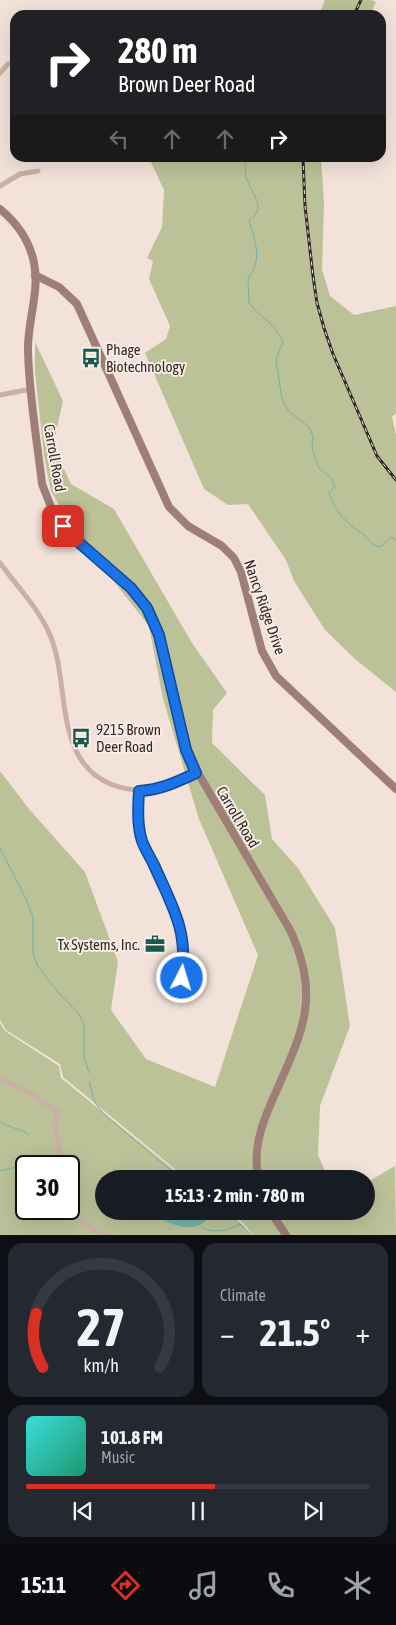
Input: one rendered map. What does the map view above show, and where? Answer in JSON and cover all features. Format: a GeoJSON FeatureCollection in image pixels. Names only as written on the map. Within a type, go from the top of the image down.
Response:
{"type":"FeatureCollection","features":[{"type":"Feature","properties":{"kind":"main road","name":"Carroll Road"},"geometry":{"type":"LineString","coordinates":[[0,209],[23,233],[32,254],[35,275],[28,351],[42,484],[45,493],[63,526],[76,540],[131,588],[147,608],[159,635],[186,750],[196,773],[290,930],[305,971],[305,1015],[298,1042],[260,1132],[257,1151],[258,1170]]}},
{"type":"Feature","properties":{"kind":"main road","name":"Nancy Ridge Drive"},"geometry":{"type":"LineString","coordinates":[[35,275],[59,287],[77,304],[169,507],[188,526],[222,546],[234,558],[241,572],[262,651],[276,676],[396,790]]}},
{"type":"Feature","properties":{"kind":"main road"},"geometry":{"type":"LineString","coordinates":[[276,1220],[286,1235]]}},
{"type":"Feature","properties":{"kind":"street"},"geometry":{"type":"LineString","coordinates":[[0,73],[8,64]]}},
{"type":"Feature","properties":{"kind":"street"},"geometry":{"type":"LineString","coordinates":[[0,186],[20,174],[38,171]]}},
{"type":"Feature","properties":{"kind":"street"},"geometry":{"type":"LineString","coordinates":[[0,395],[31,389]]}},
{"type":"Feature","properties":{"kind":"street"},"geometry":{"type":"LineString","coordinates":[[0,563],[41,618],[50,634],[59,666],[69,733],[80,758],[93,772],[107,782],[126,789],[139,791],[150,791],[169,786],[196,773]]}},
{"type":"Feature","properties":{"kind":"street"},"geometry":{"type":"LineString","coordinates":[[139,791],[139,826],[142,841],[177,915],[182,933],[185,951],[182,978]]}},
{"type":"Feature","properties":{"kind":"street"},"geometry":{"type":"LineString","coordinates":[[0,1079],[30,1092],[58,1112],[55,1126],[61,1155]]}},
{"type":"Feature","properties":{"kind":"street"},"geometry":{"type":"LineString","coordinates":[[80,1219],[90,1228],[105,1235]]}},
{"type":"Feature","properties":{"kind":"green space"},"geometry":{"type":"Polygon","coordinates":[[[325,0],[372,0],[376,2],[372,10],[321,10],[325,0]]]}},
{"type":"Feature","properties":{"kind":"green space"},"geometry":{"type":"Polygon","coordinates":[[[151,162],[321,162],[324,203],[322,269],[330,296],[354,315],[396,306],[396,413],[392,417],[396,435],[396,692],[355,659],[325,630],[294,581],[286,560],[248,504],[228,505],[204,489],[145,353],[166,339],[170,326],[149,279],[153,261],[147,258],[162,227],[164,190],[151,162]]]}},
{"type":"Feature","properties":{"kind":"green space"},"geometry":{"type":"Polygon","coordinates":[[[35,342],[63,401],[53,445],[71,484],[114,509],[192,643],[227,693],[213,710],[212,743],[265,795],[272,839],[298,868],[335,928],[350,1026],[320,1106],[318,1155],[325,1170],[176,1170],[63,1077],[60,1064],[6,1030],[0,1020],[0,771],[29,809],[85,872],[118,962],[111,1010],[146,1059],[215,1087],[258,955],[199,819],[163,699],[149,626],[74,531],[51,491],[44,455],[35,372],[35,342]]]}},
{"type":"Feature","properties":{"kind":"green space"},"geometry":{"type":"Polygon","coordinates":[[[0,1023],[5,1031],[59,1066],[61,1078],[174,1170],[95,1170],[95,1220],[237,1220],[251,1235],[0,1235],[0,1023]]]}},
{"type":"Feature","properties":{"kind":"green space"},"geometry":{"type":"Polygon","coordinates":[[[395,1166],[396,1235],[253,1235],[239,1220],[375,1220],[375,1178],[395,1166]]]}},
{"type":"Feature","properties":{"kind":"water"},"geometry":{"type":"Polygon","coordinates":[[[164,1220],[207,1220],[190,1227],[183,1227],[164,1220]]]}},
{"type":"Feature","properties":{"kind":"waterway"},"geometry":{"type":"LineString","coordinates":[[245,162],[246,177],[258,206],[255,216],[249,220],[256,250],[255,265],[248,278],[249,303],[274,327],[283,341],[276,360],[282,399],[288,411],[309,427],[313,436],[312,447],[319,468],[331,478],[335,486],[329,493],[339,513],[355,529],[367,537],[373,545],[380,547],[391,537],[396,540]]}},
{"type":"Feature","properties":{"kind":"waterway"},"geometry":{"type":"LineString","coordinates":[[0,848],[33,917],[33,953],[37,965],[56,990],[78,1013],[84,1024],[84,1057],[89,1073]]}},
{"type":"Feature","properties":{"kind":"waterway"},"geometry":{"type":"LineString","coordinates":[[89,1082],[95,1103],[106,1116],[170,1170]]}},
{"type":"Feature","properties":{"kind":"waterway"},"geometry":{"type":"LineString","coordinates":[[0,1122],[29,1135]]}},
{"type":"Feature","properties":{"kind":"waterway"},"geometry":{"type":"LineString","coordinates":[[0,1171],[15,1167]]}},
{"type":"Feature","properties":{"kind":"waterway"},"geometry":{"type":"LineString","coordinates":[[235,1220],[252,1235]]}},
{"type":"Feature","properties":{"kind":"waterway"},"geometry":{"type":"LineString","coordinates":[[202,1227],[216,1231],[226,1230],[241,1224]]}},
{"type":"Feature","properties":{"kind":"railway"},"geometry":{"type":"LineString","coordinates":[[356,10],[361,0]]}},
{"type":"Feature","properties":{"kind":"railway"},"geometry":{"type":"LineString","coordinates":[[303,162],[305,206],[313,276],[317,303],[324,328],[333,354],[377,456],[396,480]]}},
{"type":"Feature","properties":{"kind":"place","name":"Phage Biotechnology"},"geometry":{"type":"Point","coordinates":[91,358]}},
{"type":"Feature","properties":{"kind":"place","name":"9215 Brown Deer Road"},"geometry":{"type":"Point","coordinates":[81,738]}},
{"type":"Feature","properties":{"kind":"place","name":"Tx Systems, Inc."},"geometry":{"type":"Point","coordinates":[155,944]}},
{"type":"Feature","properties":{"kind":"route"},"geometry":{"type":"LineString","coordinates":[[63,526],[76,540],[131,588],[147,608],[159,635],[186,750],[196,773],[169,786],[150,791],[139,791],[138,805],[142,841],[177,915],[182,933],[185,951],[182,978]]}}]}
